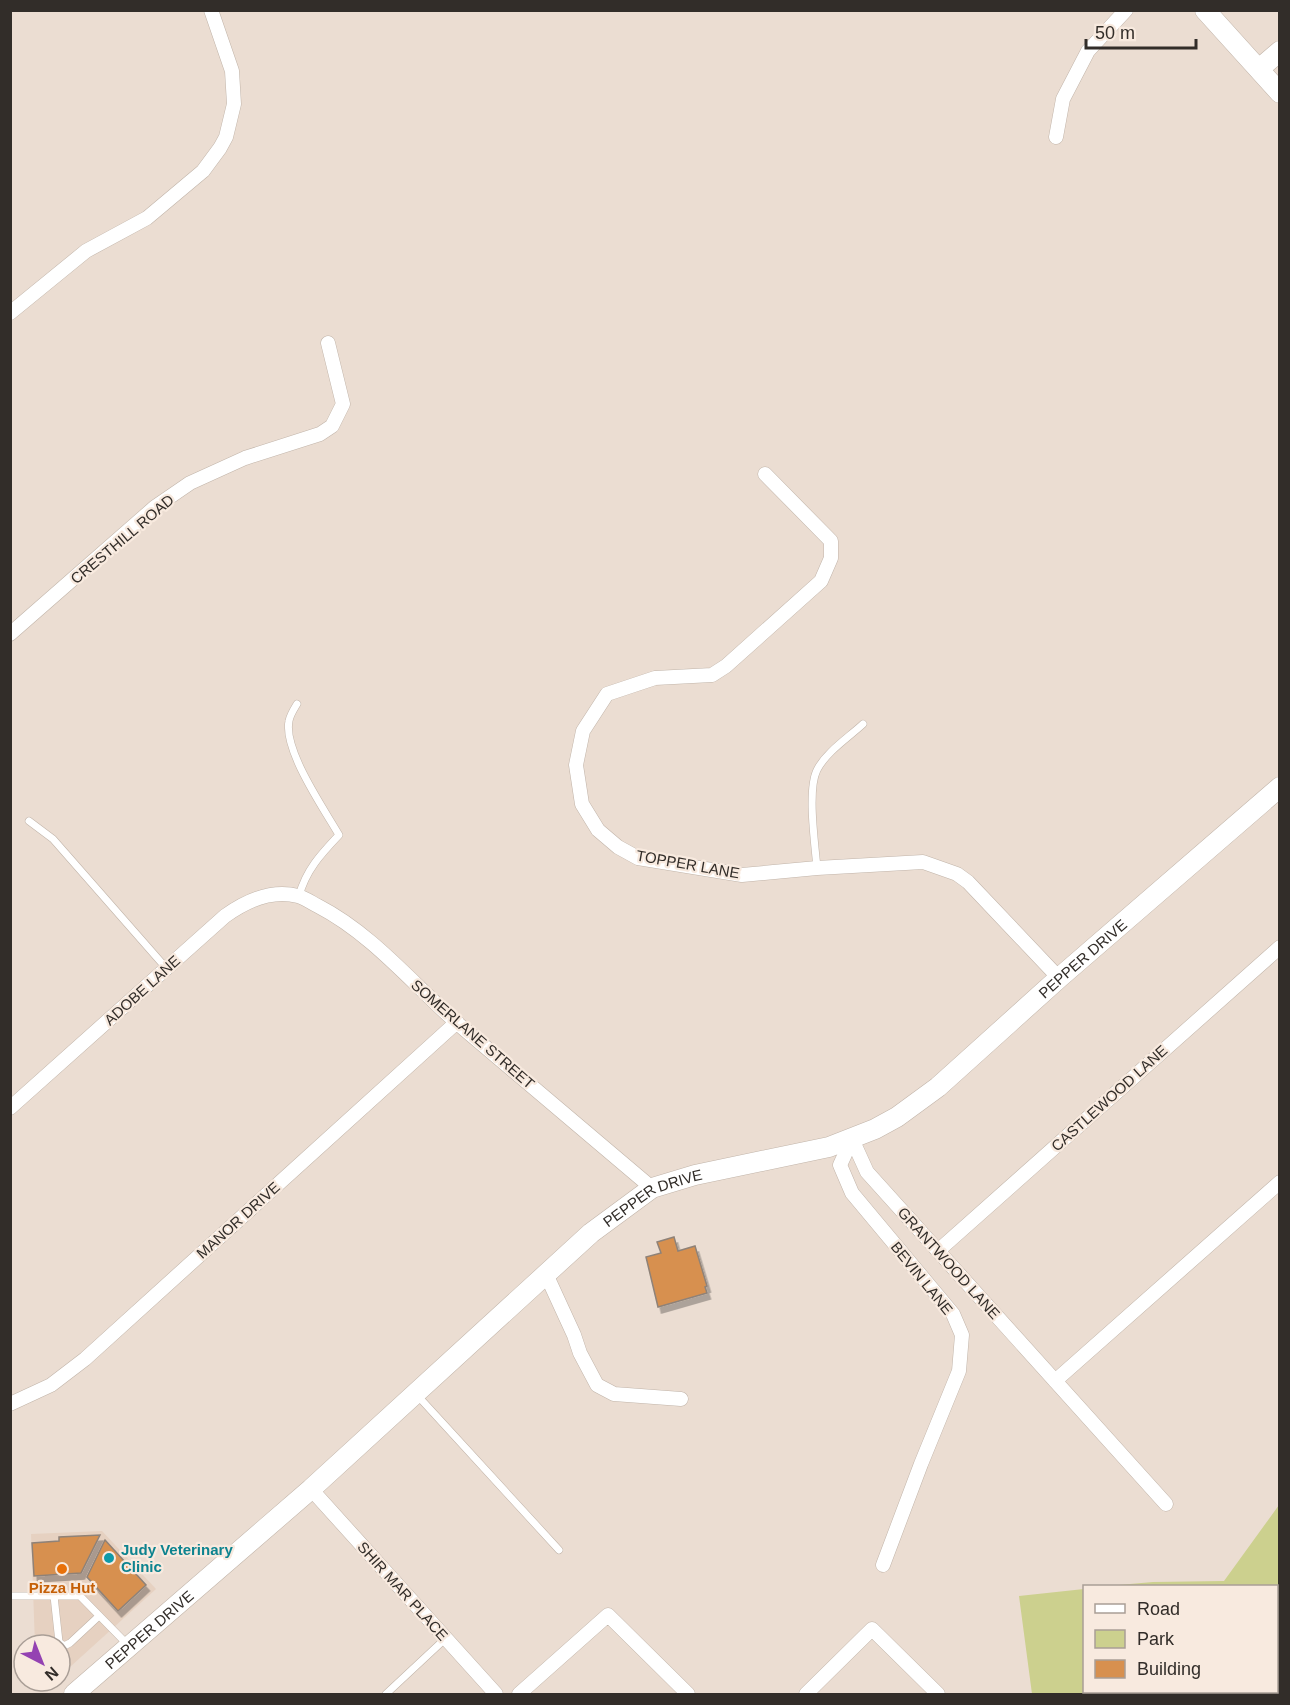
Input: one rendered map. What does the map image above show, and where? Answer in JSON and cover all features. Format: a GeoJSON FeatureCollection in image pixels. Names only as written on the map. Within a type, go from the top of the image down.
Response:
{"type":"FeatureCollection","features":[{"type":"Feature","properties":{"kind":"street"},"geometry":{"type":"LineString","coordinates":[[10,313],[86,251],[147,218],[203,171],[220,148],[226,137],[234,104],[232,71],[211,10]]}},
{"type":"Feature","properties":{"kind":"street"},"geometry":{"type":"LineString","coordinates":[[1056,137],[1063,99],[1089,51],[1126,10]]}},
{"type":"Feature","properties":{"kind":"street"},"geometry":{"type":"LineString","coordinates":[[1205,10],[1280,93]]}},
{"type":"Feature","properties":{"kind":"street"},"geometry":{"type":"LineString","coordinates":[[1259,69],[1280,51]]}},
{"type":"Feature","properties":{"kind":"street","name":"CRESTHILL ROAD"},"geometry":{"type":"LineString","coordinates":[[10,634],[155,507],[184,487],[245,458],[320,434],[332,426],[343,404],[328,343]]}},
{"type":"Feature","properties":{"kind":"street","name":"TOPPER LANE"},"geometry":{"type":"LineString","coordinates":[[765,474],[831,541],[831,558],[820,581],[726,666],[712,675],[655,678],[607,694],[583,731],[576,765],[582,804],[598,830],[618,848],[639,858],[744,875],[923,862],[957,874],[968,882],[1059,978]]}},
{"type":"Feature","properties":{"kind":"street","name":"PEPPER DRIVE"},"geometry":{"type":"LineString","coordinates":[[74,1695],[311,1489],[591,1233],[652,1188],[695,1175],[806,1153],[852,1139],[875,1129],[918,1103],[1280,787]]}},
{"type":"Feature","properties":{"kind":"street","name":"ADOBE LANE"},"geometry":{"type":"LineString","coordinates":[[10,1108],[235,909],[263,897],[292,895]]}},
{"type":"Feature","properties":{"kind":"street","name":"SOMERLANE STREET"},"geometry":{"type":"LineString","coordinates":[[292,895],[330,912],[369,941],[457,1022],[652,1188]]}},
{"type":"Feature","properties":{"kind":"street","name":"CASTLEWOOD LANE"},"geometry":{"type":"LineString","coordinates":[[939,1250],[1280,947]]}},
{"type":"Feature","properties":{"kind":"street","name":"MANOR DRIVE"},"geometry":{"type":"LineString","coordinates":[[10,1404],[51,1385],[85,1359],[457,1022]]}},
{"type":"Feature","properties":{"kind":"street","name":"GRANTWOOD LANE"},"geometry":{"type":"LineString","coordinates":[[852,1139],[867,1172],[1166,1504]]}},
{"type":"Feature","properties":{"kind":"street","name":"BEVIN LANE"},"geometry":{"type":"LineString","coordinates":[[852,1139],[840,1165],[852,1193],[953,1314],[962,1335],[959,1371],[883,1565]]}},
{"type":"Feature","properties":{"kind":"street"},"geometry":{"type":"LineString","coordinates":[[1055,1381],[1280,1182]]}},
{"type":"Feature","properties":{"kind":"street"},"geometry":{"type":"LineString","coordinates":[[546,1274],[597,1386],[614,1394],[681,1399]]}},
{"type":"Feature","properties":{"kind":"street","name":"SHIR MAR PLACE"},"geometry":{"type":"LineString","coordinates":[[311,1489],[496,1695]]}},
{"type":"Feature","properties":{"kind":"street"},"geometry":{"type":"LineString","coordinates":[[519,1695],[608,1615],[688,1695]]}},
{"type":"Feature","properties":{"kind":"street"},"geometry":{"type":"LineString","coordinates":[[806,1695],[872,1629],[938,1695]]}},
{"type":"Feature","properties":{"kind":"lane"},"geometry":{"type":"LineString","coordinates":[[292,895],[303,882],[313,864],[339,835],[301,769],[290,736],[289,720],[297,704]]}},
{"type":"Feature","properties":{"kind":"lane"},"geometry":{"type":"LineString","coordinates":[[817,868],[812,788],[817,770],[826,758],[864,724]]}},
{"type":"Feature","properties":{"kind":"lane"},"geometry":{"type":"LineString","coordinates":[[29,821],[52,839],[167,969]]}},
{"type":"Feature","properties":{"kind":"lane"},"geometry":{"type":"LineString","coordinates":[[416,1393],[559,1550]]}},
{"type":"Feature","properties":{"kind":"lane"},"geometry":{"type":"LineString","coordinates":[[10,1596],[80,1596],[130,1647]]}},
{"type":"Feature","properties":{"kind":"lane"},"geometry":{"type":"LineString","coordinates":[[54,1596],[59,1642],[64,1646],[99,1616]]}},
{"type":"Feature","properties":{"kind":"lane"},"geometry":{"type":"LineString","coordinates":[[386,1695],[446,1638]]}},
{"type":"Feature","properties":{"kind":"shaded area"},"geometry":{"type":"Polygon","coordinates":[[[102,1531],[156,1589],[72,1665],[72,1633],[35,1633],[31,1534],[102,1531]]]}},
{"type":"Feature","properties":{"kind":"green space"},"geometry":{"type":"Polygon","coordinates":[[[1279,1505],[1279,1694],[1032,1694],[1019,1596],[1083,1589],[1083,1693],[1278,1693],[1278,1585],[1118,1585],[1224,1581],[1279,1505]]]}},
{"type":"Feature","properties":{"kind":"building"},"geometry":{"type":"Polygon","coordinates":[[[674,1237],[678,1251],[695,1246],[707,1293],[658,1307],[646,1257],[661,1253],[657,1242],[674,1237]]]}},
{"type":"Feature","properties":{"kind":"building"},"geometry":{"type":"Polygon","coordinates":[[[100,1535],[81,1573],[34,1576],[32,1543],[59,1541],[59,1537],[100,1535]]]}},
{"type":"Feature","properties":{"kind":"building","name":"Judy Veterinary Clinic"},"geometry":{"type":"Polygon","coordinates":[[[105,1540],[146,1585],[118,1611],[87,1577],[105,1540]]]}},
{"type":"Feature","properties":{"kind":"place","name":"Judy Veterinary Clinic"},"geometry":{"type":"Point","coordinates":[109,1558]}},
{"type":"Feature","properties":{"kind":"place","name":"Pizza Hut"},"geometry":{"type":"Point","coordinates":[62,1569]}}]}
